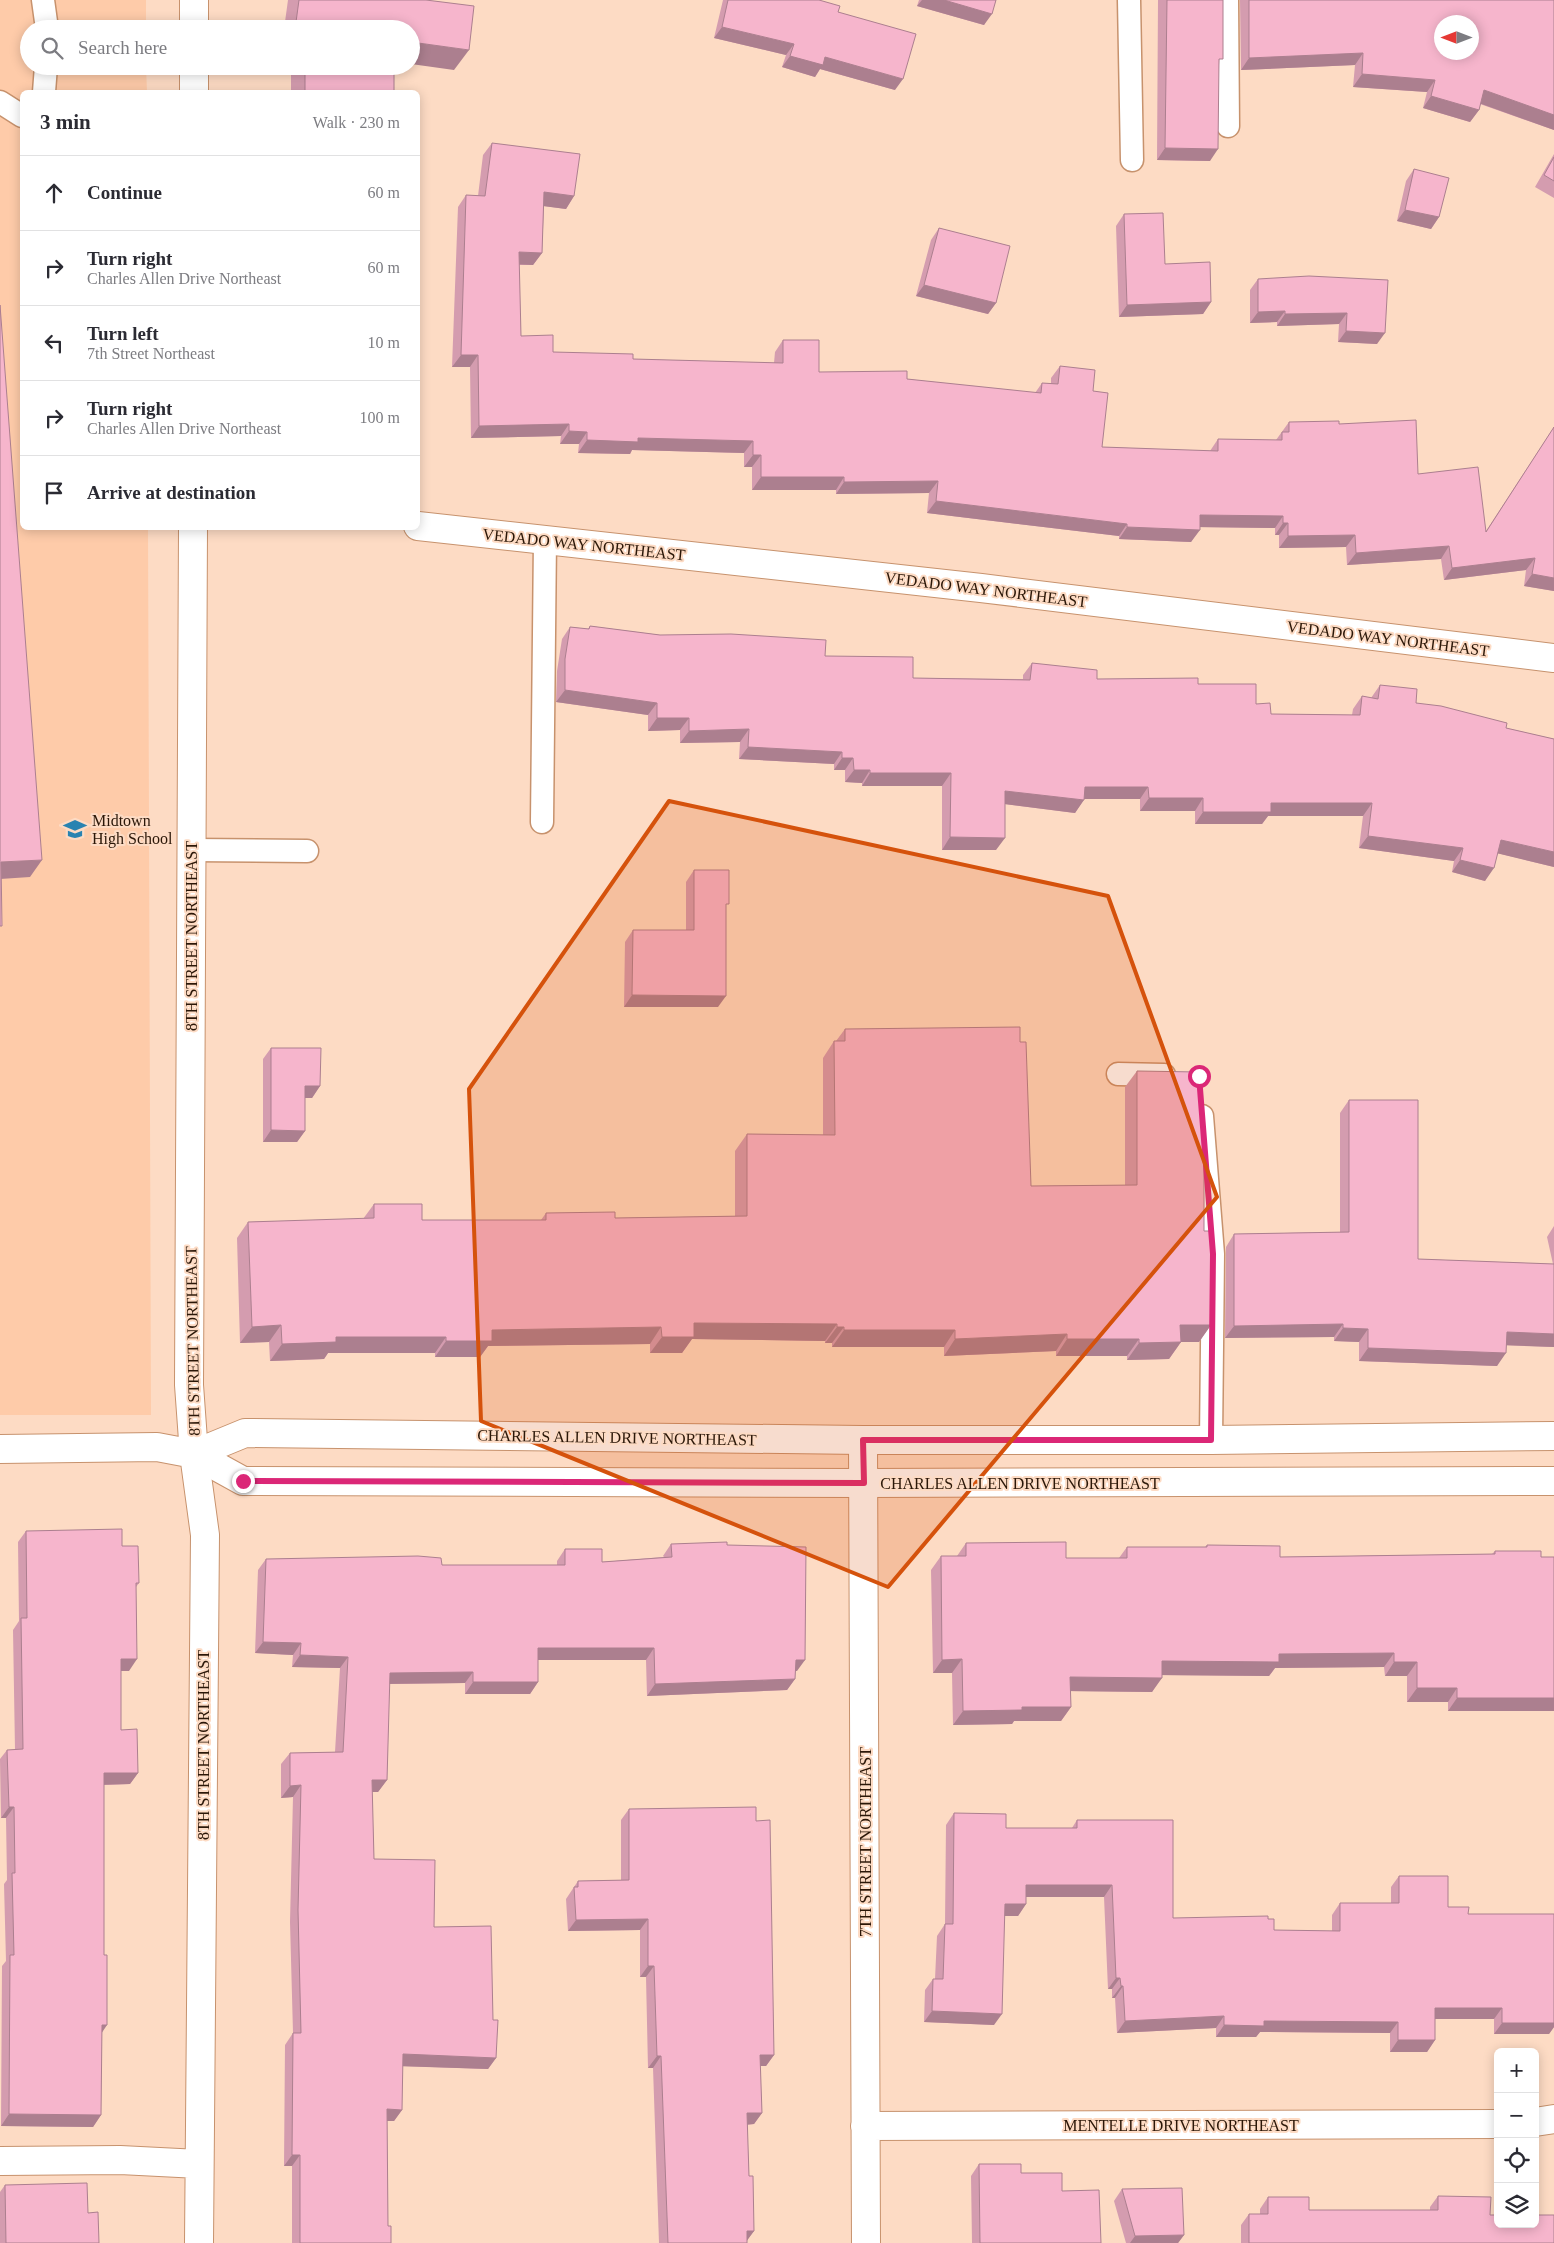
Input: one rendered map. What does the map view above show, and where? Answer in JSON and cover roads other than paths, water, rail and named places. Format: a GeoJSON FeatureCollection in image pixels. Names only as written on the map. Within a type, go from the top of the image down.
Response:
{"type":"FeatureCollection","features":[{"type":"Feature","properties":{"kind":"street"},"geometry":{"type":"LineString","coordinates":[[194,0],[194,20]]}},
{"type":"Feature","properties":{"kind":"street"},"geometry":{"type":"LineString","coordinates":[[194,75],[194,90]]}},
{"type":"Feature","properties":{"kind":"street","name":"VEDADO WAY NORTHEAST"},"geometry":{"type":"LineString","coordinates":[[420,526],[991,589],[1554,658]]}},
{"type":"Feature","properties":{"kind":"street","name":"8TH STREET NORTHEAST"},"geometry":{"type":"LineString","coordinates":[[192,530],[189,1385],[194,1454],[205,1535],[199,2243]]}},
{"type":"Feature","properties":{"kind":"street","name":"CHARLES ALLEN DRIVE NORTHEAST"},"geometry":{"type":"LineString","coordinates":[[194,1454],[245,1433],[863,1440],[1211,1440],[1554,1436]]}},
{"type":"Feature","properties":{"kind":"street","name":"7TH STREET NORTHEAST"},"geometry":{"type":"LineString","coordinates":[[863,1440],[866,2243]]}},
{"type":"Feature","properties":{"kind":"street","name":"CHARLES ALLEN DRIVE NORTHEAST"},"geometry":{"type":"LineString","coordinates":[[0,1449],[157,1448],[194,1454],[243,1481],[864,1483],[1554,1481]]}},
{"type":"Feature","properties":{"kind":"street"},"geometry":{"type":"LineString","coordinates":[[1539,2121],[1554,2119]]}},
{"type":"Feature","properties":{"kind":"street","name":"MENTELLE DRIVE NORTHEAST"},"geometry":{"type":"LineString","coordinates":[[865,2126],[1494,2124]]}},
{"type":"Feature","properties":{"kind":"street"},"geometry":{"type":"LineString","coordinates":[[0,2161],[120,2160],[199,2164]]}},
{"type":"Feature","properties":{"kind":"lane"},"geometry":{"type":"LineString","coordinates":[[43,0],[45,20]]}},
{"type":"Feature","properties":{"kind":"lane"},"geometry":{"type":"LineString","coordinates":[[1129,0],[1132,160]]}},
{"type":"Feature","properties":{"kind":"lane"},"geometry":{"type":"LineString","coordinates":[[1227,0],[1228,126]]}},
{"type":"Feature","properties":{"kind":"lane"},"geometry":{"type":"LineString","coordinates":[[44,90],[45,75]]}},
{"type":"Feature","properties":{"kind":"lane"},"geometry":{"type":"LineString","coordinates":[[0,102],[20,115]]}},
{"type":"Feature","properties":{"kind":"lane"},"geometry":{"type":"LineString","coordinates":[[542,822],[545,539]]}},
{"type":"Feature","properties":{"kind":"lane"},"geometry":{"type":"LineString","coordinates":[[191,850],[307,851]]}},
{"type":"Feature","properties":{"kind":"lane"},"geometry":{"type":"LineString","coordinates":[[1118,1074],[1181,1076]]}},
{"type":"Feature","properties":{"kind":"lane"},"geometry":{"type":"LineString","coordinates":[[1200,1096],[1213,1254],[1211,1440]]}},
{"type":"Feature","properties":{"kind":"place","name":"Midtown High School"},"geometry":{"type":"Point","coordinates":[75,829]}}]}
